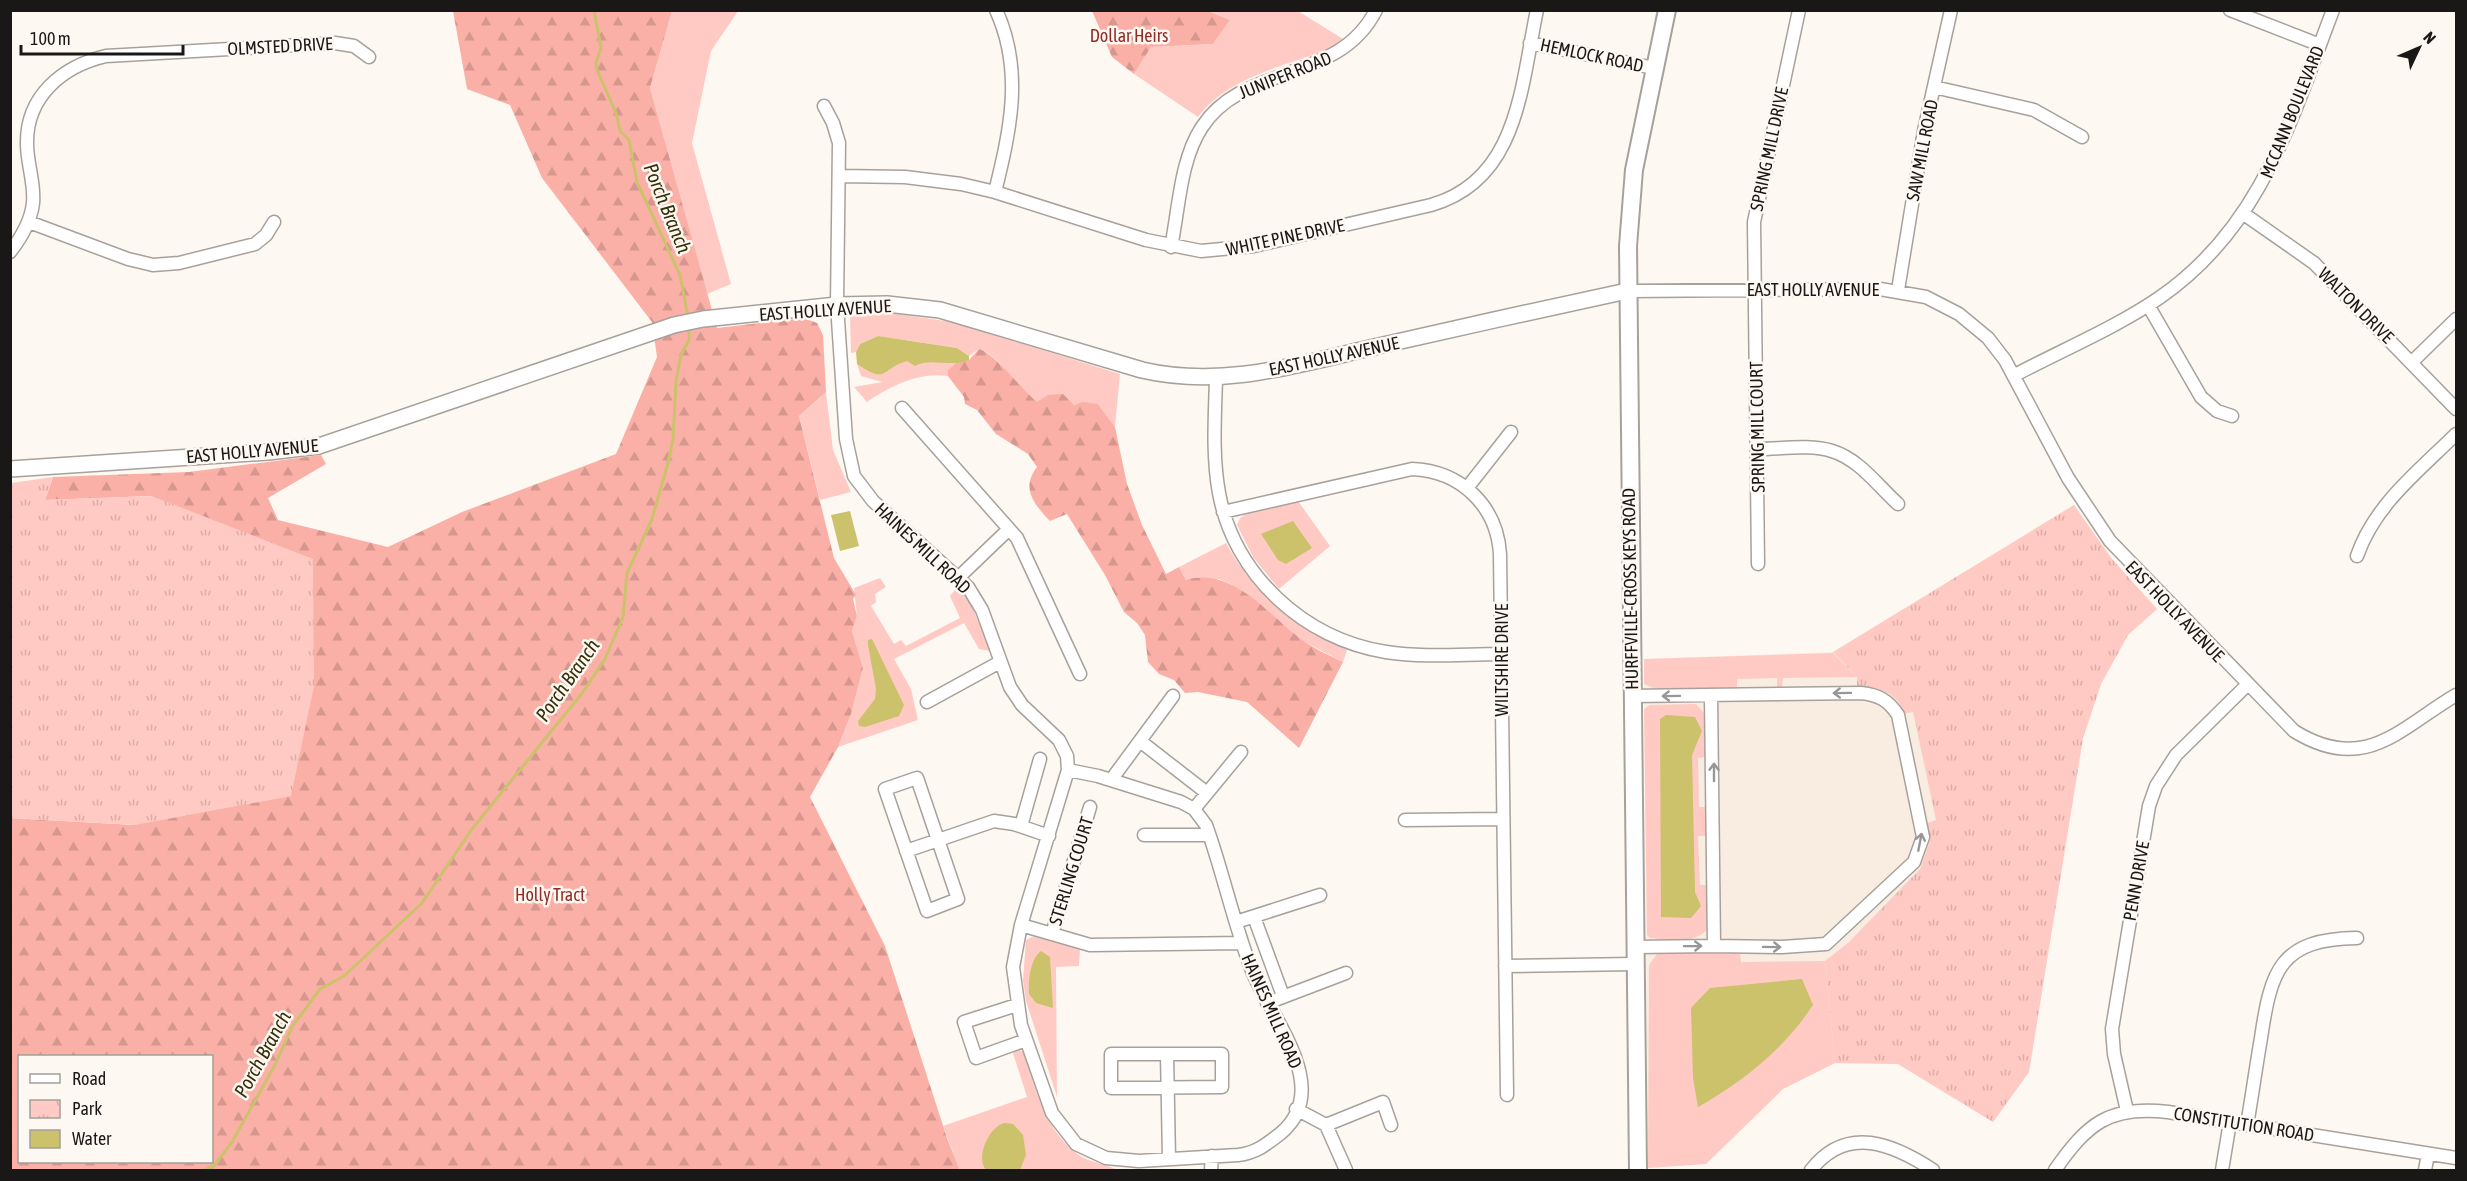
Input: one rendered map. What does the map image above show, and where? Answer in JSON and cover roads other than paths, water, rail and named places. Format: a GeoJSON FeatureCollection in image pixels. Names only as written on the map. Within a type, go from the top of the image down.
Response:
{"type":"FeatureCollection","features":[{"type":"Feature","properties":{"kind":"main road","name":"HURFFVILLE-CROSS KEYS ROAD"},"geometry":{"type":"LineString","coordinates":[[1638,1170],[1627,291],[1632,184],[1667,10]]}},
{"type":"Feature","properties":{"kind":"street"},"geometry":{"type":"LineString","coordinates":[[995,192],[1011,127],[1013,93],[1010,55],[996,10]]}},
{"type":"Feature","properties":{"kind":"street","name":"JUNIPER ROAD"},"geometry":{"type":"LineString","coordinates":[[1171,246],[1188,158],[1196,137],[1209,118],[1238,94],[1341,51],[1362,32],[1376,10]]}},
{"type":"Feature","properties":{"kind":"street","name":"WHITE PINE DRIVE"},"geometry":{"type":"LineString","coordinates":[[839,176],[922,179],[995,192],[1171,246],[1214,251],[1254,246],[1431,205],[1453,197],[1487,172],[1504,146],[1515,114],[1537,10]]}},
{"type":"Feature","properties":{"kind":"street","name":"SPRING MILL DRIVE"},"geometry":{"type":"LineString","coordinates":[[1755,289],[1755,210],[1799,10]]}},
{"type":"Feature","properties":{"kind":"street","name":"SAW MILL ROAD"},"geometry":{"type":"LineString","coordinates":[[1898,290],[1934,87],[1951,10]]}},
{"type":"Feature","properties":{"kind":"street"},"geometry":{"type":"LineString","coordinates":[[2230,10],[2320,45]]}},
{"type":"Feature","properties":{"kind":"street","name":"MCCANN BOULEVARD"},"geometry":{"type":"LineString","coordinates":[[2014,375],[2148,305],[2196,267],[2244,214],[2276,158],[2333,10]]}},
{"type":"Feature","properties":{"kind":"street","name":"OLMSTED DRIVE"},"geometry":{"type":"LineString","coordinates":[[10,252],[28,222],[33,194],[27,144],[32,115],[49,86],[78,65],[117,55],[335,43],[354,46],[369,57]]}},
{"type":"Feature","properties":{"kind":"street","name":"HEMLOCK ROAD"},"geometry":{"type":"LineString","coordinates":[[1530,43],[1654,68]]}},
{"type":"Feature","properties":{"kind":"street"},"geometry":{"type":"LineString","coordinates":[[1934,87],[2034,110],[2082,137]]}},
{"type":"Feature","properties":{"kind":"street","name":"HAINES MILL ROAD"},"geometry":{"type":"LineString","coordinates":[[824,106],[837,132],[839,176],[837,305],[846,439],[854,476],[873,501],[958,577],[982,610],[1000,662],[1016,697],[1059,740],[1066,756],[1068,770],[1021,925],[1013,967],[1017,1005],[1026,1040],[1052,1113],[1066,1135],[1096,1156],[1128,1166],[1169,1159],[1245,1154],[1262,1148],[1289,1125],[1301,1089],[1298,1061],[1267,1003],[1242,943],[1209,835],[1194,809]]}},
{"type":"Feature","properties":{"kind":"street","name":"WALTON DRIVE"},"geometry":{"type":"LineString","coordinates":[[2244,214],[2314,262],[2457,409]]}},
{"type":"Feature","properties":{"kind":"street"},"geometry":{"type":"LineString","coordinates":[[28,222],[128,259],[163,266],[255,244],[266,235],[274,222]]}},
{"type":"Feature","properties":{"kind":"street","name":"EAST HOLLY AVENUE"},"geometry":{"type":"LineString","coordinates":[[10,469],[268,452],[319,446],[674,325],[703,319],[837,305],[888,304],[940,310],[1150,372],[1216,379],[1276,369],[1627,291],[1831,287],[1898,290],[1938,302],[1964,318],[1997,348],[2014,375],[2068,478],[2104,533],[2122,556],[2285,724],[2302,736],[2324,745],[2349,748],[2371,746],[2392,739],[2457,694]]}},
{"type":"Feature","properties":{"kind":"street","name":"SPRING MILL COURT"},"geometry":{"type":"LineString","coordinates":[[1755,289],[1758,564]]}},
{"type":"Feature","properties":{"kind":"street"},"geometry":{"type":"LineString","coordinates":[[2148,305],[2201,397],[2217,411],[2232,416]]}},
{"type":"Feature","properties":{"kind":"street"},"geometry":{"type":"LineString","coordinates":[[2412,362],[2457,319]]}},
{"type":"Feature","properties":{"kind":"street"},"geometry":{"type":"LineString","coordinates":[[1216,379],[1216,472],[1223,512],[1236,543],[1261,581],[1286,606],[1320,630],[1350,643],[1388,652],[1413,655],[1500,654]]}},
{"type":"Feature","properties":{"kind":"street"},"geometry":{"type":"LineString","coordinates":[[902,408],[1024,549],[1080,674]]}},
{"type":"Feature","properties":{"kind":"street"},"geometry":{"type":"LineString","coordinates":[[1467,488],[1511,432]]}},
{"type":"Feature","properties":{"kind":"street"},"geometry":{"type":"LineString","coordinates":[[2357,556],[2365,534],[2379,511],[2457,434]]}},
{"type":"Feature","properties":{"kind":"street"},"geometry":{"type":"LineString","coordinates":[[1757,449],[1820,448],[1840,454],[1861,468],[1898,504]]}},
{"type":"Feature","properties":{"kind":"street","name":"WILTSHIRE DRIVE"},"geometry":{"type":"LineString","coordinates":[[1223,512],[1406,470],[1435,472],[1467,488],[1486,508],[1498,534],[1507,1095]]}},
{"type":"Feature","properties":{"kind":"street"},"geometry":{"type":"LineString","coordinates":[[958,577],[1009,529]]}},
{"type":"Feature","properties":{"kind":"street"},"geometry":{"type":"LineString","coordinates":[[927,702],[1000,662]]}},
{"type":"Feature","properties":{"kind":"street","name":"PENN DRIVE"},"geometry":{"type":"LineString","coordinates":[[2127,1111],[2114,1054],[2112,1029],[2152,796],[2176,755],[2247,686]]}},
{"type":"Feature","properties":{"kind":"street"},"geometry":{"type":"LineString","coordinates":[[1505,966],[1714,946],[1782,947],[1826,944],[1914,862],[1923,837],[1898,716],[1889,701],[1875,695],[1861,693],[1631,696]]}},
{"type":"Feature","properties":{"kind":"street"},"geometry":{"type":"LineString","coordinates":[[1111,780],[1173,696]]}},
{"type":"Feature","properties":{"kind":"street"},"geometry":{"type":"LineString","coordinates":[[1711,696],[1714,946]]}},
{"type":"Feature","properties":{"kind":"street"},"geometry":{"type":"LineString","coordinates":[[1140,741],[1207,793]]}},
{"type":"Feature","properties":{"kind":"street"},"geometry":{"type":"LineString","coordinates":[[1068,770],[1111,780],[1181,802],[1194,809],[1241,752]]}},
{"type":"Feature","properties":{"kind":"street"},"geometry":{"type":"LineString","coordinates":[[1021,826],[1041,759]]}},
{"type":"Feature","properties":{"kind":"street"},"geometry":{"type":"LineString","coordinates":[[917,778],[958,899],[927,911],[906,852],[885,789],[917,778]]}},
{"type":"Feature","properties":{"kind":"street","name":"STERLING COURT"},"geometry":{"type":"LineString","coordinates":[[1052,934],[1090,807]]}},
{"type":"Feature","properties":{"kind":"street"},"geometry":{"type":"LineString","coordinates":[[1404,820],[1503,819]]}},
{"type":"Feature","properties":{"kind":"street"},"geometry":{"type":"LineString","coordinates":[[906,852],[987,822],[1006,822],[1049,836]]}},
{"type":"Feature","properties":{"kind":"street"},"geometry":{"type":"LineString","coordinates":[[1144,835],[1209,835]]}},
{"type":"Feature","properties":{"kind":"street"},"geometry":{"type":"LineString","coordinates":[[1236,922],[1320,895]]}},
{"type":"Feature","properties":{"kind":"street"},"geometry":{"type":"LineString","coordinates":[[1254,917],[1283,996]]}},
{"type":"Feature","properties":{"kind":"street"},"geometry":{"type":"LineString","coordinates":[[1021,925],[1098,945],[1242,943]]}},
{"type":"Feature","properties":{"kind":"street"},"geometry":{"type":"LineString","coordinates":[[2247,1125],[2267,999],[2278,970],[2292,955],[2314,942],[2357,938]]}},
{"type":"Feature","properties":{"kind":"street"},"geometry":{"type":"LineString","coordinates":[[1267,1003],[1346,973]]}},
{"type":"Feature","properties":{"kind":"street"},"geometry":{"type":"LineString","coordinates":[[1017,1005],[964,1022],[976,1058],[1026,1040]]}},
{"type":"Feature","properties":{"kind":"street"},"geometry":{"type":"LineString","coordinates":[[1111,1054],[1167,1054],[1222,1054],[1222,1087],[1111,1088],[1111,1054]]}},
{"type":"Feature","properties":{"kind":"street"},"geometry":{"type":"LineString","coordinates":[[1167,1054],[1169,1159]]}},
{"type":"Feature","properties":{"kind":"street"},"geometry":{"type":"LineString","coordinates":[[1326,1125],[1383,1102],[1391,1125]]}},
{"type":"Feature","properties":{"kind":"street"},"geometry":{"type":"LineString","coordinates":[[1296,1109],[1326,1125],[1346,1170]]}},
{"type":"Feature","properties":{"kind":"street","name":"CONSTITUTION ROAD"},"geometry":{"type":"LineString","coordinates":[[2055,1170],[2086,1130],[2101,1120],[2127,1111],[2162,1111],[2457,1158]]}},
{"type":"Feature","properties":{"kind":"street"},"geometry":{"type":"LineString","coordinates":[[2222,1170],[2230,1122]]}},
{"type":"Feature","properties":{"kind":"street"},"geometry":{"type":"LineString","coordinates":[[1811,1170],[1820,1159],[1833,1150],[1865,1142],[1892,1146],[1933,1170]]}},
{"type":"Feature","properties":{"kind":"street"},"geometry":{"type":"LineString","coordinates":[[2425,1170],[2428,1154]]}},
{"type":"Feature","properties":{"kind":"street"},"geometry":{"type":"LineString","coordinates":[[1210,1170],[1212,1156]]}},
{"type":"Feature","properties":{"kind":"water"},"geometry":{"type":"Polygon","coordinates":[[[878,336],[957,348],[969,356],[969,360],[956,363],[927,362],[915,366],[907,361],[880,375],[874,374],[857,364],[856,352],[860,344],[878,336]]]}},
{"type":"Feature","properties":{"kind":"water"},"geometry":{"type":"Polygon","coordinates":[[[850,511],[859,546],[840,551],[831,515],[850,511]]]}},
{"type":"Feature","properties":{"kind":"water"},"geometry":{"type":"Polygon","coordinates":[[[1293,521],[1312,548],[1286,564],[1278,560],[1261,534],[1293,521]]]}},
{"type":"Feature","properties":{"kind":"water"},"geometry":{"type":"Polygon","coordinates":[[[872,639],[904,705],[899,716],[865,727],[859,726],[858,721],[875,699],[876,689],[868,645],[868,640],[872,639]]]}},
{"type":"Feature","properties":{"kind":"water"},"geometry":{"type":"Polygon","coordinates":[[[1666,715],[1695,717],[1702,731],[1692,755],[1695,892],[1701,906],[1691,918],[1661,917],[1660,719],[1666,715]]]}},
{"type":"Feature","properties":{"kind":"water"},"geometry":{"type":"Polygon","coordinates":[[[1041,951],[1050,957],[1053,1008],[1036,1003],[1029,994],[1032,965],[1041,951]]]}},
{"type":"Feature","properties":{"kind":"water"},"geometry":{"type":"Polygon","coordinates":[[[1802,979],[1813,1005],[1802,1021],[1762,1063],[1698,1107],[1693,1078],[1691,1008],[1710,988],[1802,979]]]}},
{"type":"Feature","properties":{"kind":"water"},"geometry":{"type":"Polygon","coordinates":[[[1013,1124],[1023,1135],[1026,1155],[1020,1170],[986,1170],[982,1158],[985,1143],[999,1125],[1013,1124]]]}},
{"type":"Feature","properties":{"kind":"waterway","name":"Porch Branch"},"geometry":{"type":"LineString","coordinates":[[594,10],[601,48],[596,63],[597,70],[616,113],[620,131],[629,140],[637,182],[680,275],[688,317]]}},
{"type":"Feature","properties":{"kind":"waterway","name":"Porch Branch"},"geometry":{"type":"LineString","coordinates":[[211,1170],[232,1142],[275,1065],[292,1027],[320,989],[344,976],[422,903],[472,829],[583,692],[605,659],[623,617],[627,573],[652,519],[669,459],[673,439],[676,381],[681,355],[689,340],[689,326]]}},
{"type":"Feature","properties":{"kind":"waterway","name":"Porch Branch"},"geometry":{"type":"LineString","coordinates":[[205,1170],[212,1166]]}},
{"type":"Feature","properties":{"kind":"park label","name":"Dollar Heirs"},"geometry":{"type":"Point","coordinates":[1129,35]}},
{"type":"Feature","properties":{"kind":"park label","name":"Holly Tract"},"geometry":{"type":"Point","coordinates":[550,894]}}]}
